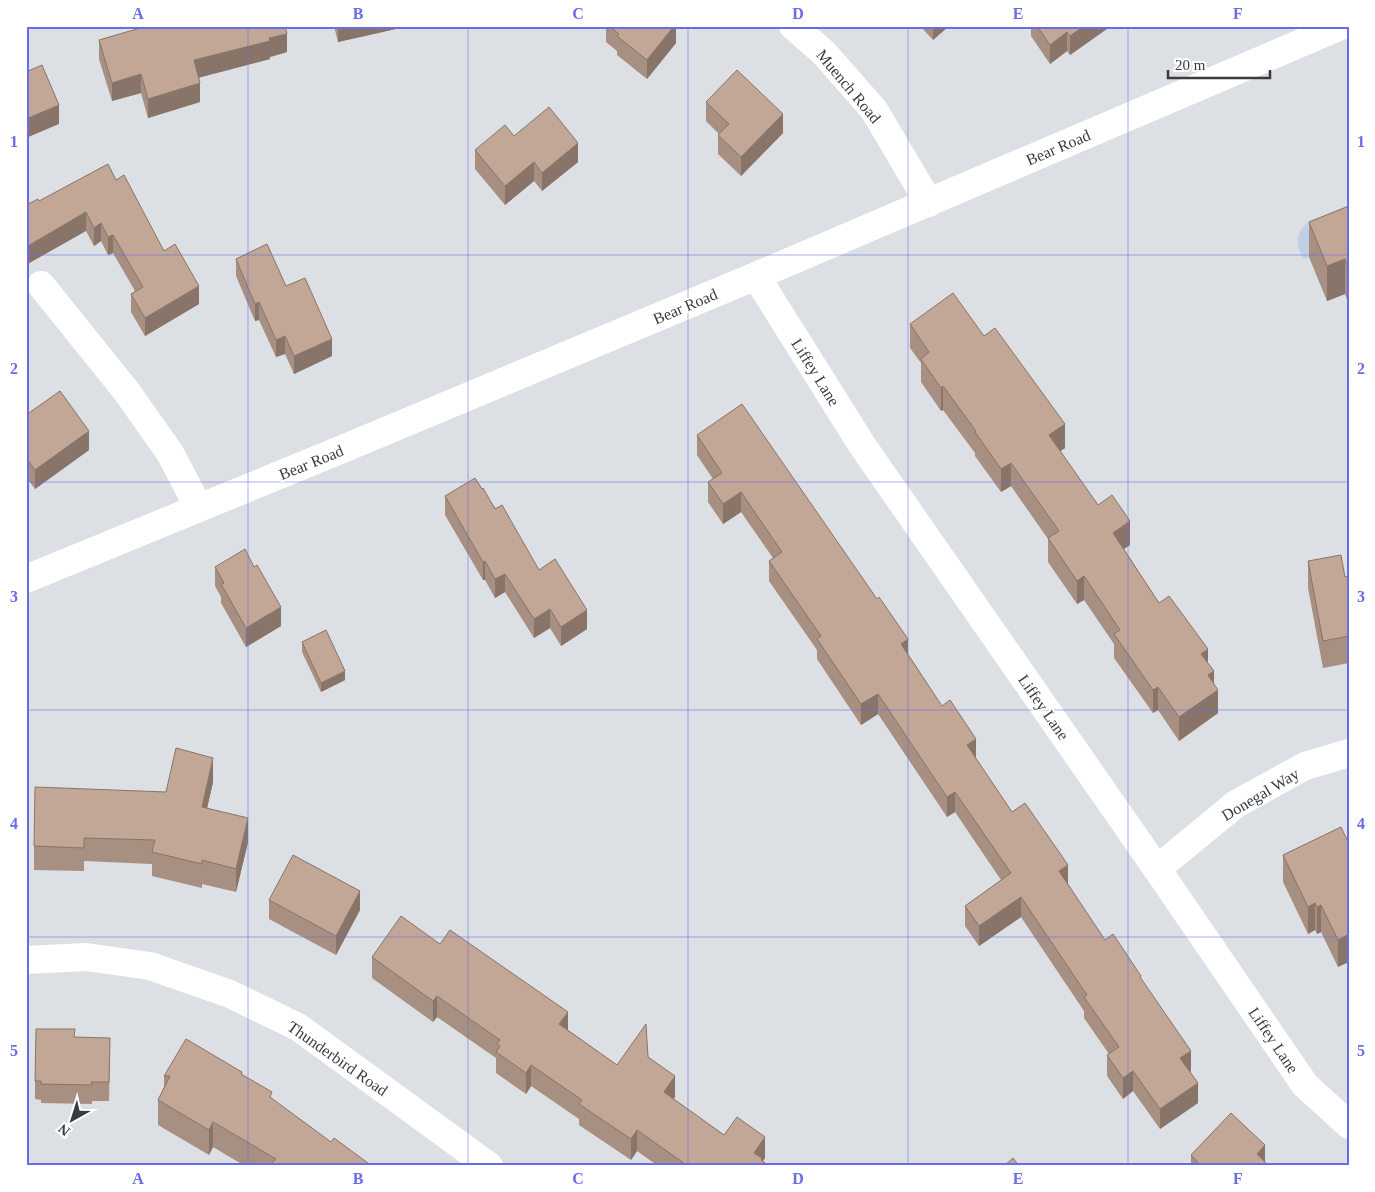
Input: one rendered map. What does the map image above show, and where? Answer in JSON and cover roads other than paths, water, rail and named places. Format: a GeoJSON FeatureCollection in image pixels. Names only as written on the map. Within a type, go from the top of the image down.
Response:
{"type":"FeatureCollection","features":[{"type":"Feature","properties":{"kind":"street","name":"Muench Road"},"geometry":{"type":"LineString","coordinates":[[793,26],[824,53],[874,110],[929,203]]}},
{"type":"Feature","properties":{"kind":"street","name":"Bear Road"},"geometry":{"type":"LineString","coordinates":[[26,579],[346,448],[756,276],[1341,26]]}},
{"type":"Feature","properties":{"kind":"street","name":"Liffey Lane"},"geometry":{"type":"LineString","coordinates":[[756,276],[862,445],[1305,1085],[1349,1125]]}},
{"type":"Feature","properties":{"kind":"street"},"geometry":{"type":"LineString","coordinates":[[41,285],[127,392],[170,453],[199,508]]}},
{"type":"Feature","properties":{"kind":"street","name":"Donegal Way"},"geometry":{"type":"LineString","coordinates":[[1157,869],[1236,804],[1305,766],[1349,753]]}},
{"type":"Feature","properties":{"kind":"street","name":"Thunderbird Road"},"geometry":{"type":"LineString","coordinates":[[26,960],[86,957],[150,966],[230,994],[298,1027],[489,1166]]}}]}
